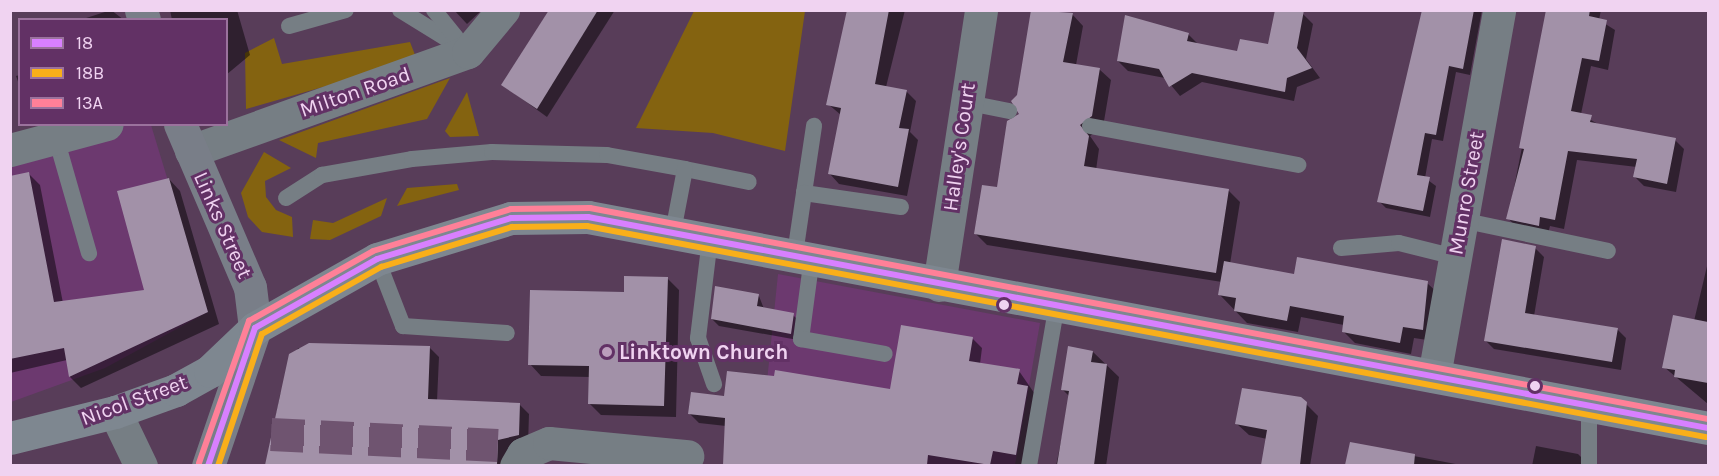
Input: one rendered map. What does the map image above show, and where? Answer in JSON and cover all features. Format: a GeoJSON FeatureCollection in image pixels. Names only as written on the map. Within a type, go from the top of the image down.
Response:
{"type":"FeatureCollection","features":[{"type":"Feature","properties":{"kind":"main road","name":"Nicol Street"},"geometry":{"type":"LineString","coordinates":[[10,438],[115,412],[210,371],[255,328],[377,259],[511,218],[588,217],[710,238],[939,285],[1057,304],[1708,428]]}},
{"type":"Feature","properties":{"kind":"street","name":"Milton Road"},"geometry":{"type":"LineString","coordinates":[[228,125],[468,52],[504,10]]}},
{"type":"Feature","properties":{"kind":"street","name":"Halley's Court"},"geometry":{"type":"LineString","coordinates":[[939,285],[964,102],[981,10]]}},
{"type":"Feature","properties":{"kind":"street","name":"Munro Street"},"geometry":{"type":"LineString","coordinates":[[1434,376],[1499,10]]}},
{"type":"Feature","properties":{"kind":"street"},"geometry":{"type":"LineString","coordinates":[[10,150],[100,126]]}},
{"type":"Feature","properties":{"kind":"street","name":"Milton Road"},"geometry":{"type":"LineString","coordinates":[[185,138],[224,126]]}},
{"type":"Feature","properties":{"kind":"street","name":"Links Street"},"geometry":{"type":"LineString","coordinates":[[185,138],[250,287],[255,328]]}},
{"type":"Feature","properties":{"kind":"street"},"geometry":{"type":"LineString","coordinates":[[208,465],[255,328]]}},
{"type":"Feature","properties":{"kind":"street"},"geometry":{"type":"LineString","coordinates":[[115,412],[141,465]]}},
{"type":"Feature","properties":{"kind":"street"},"geometry":{"type":"LineString","coordinates":[[512,455],[549,443],[687,456]]}},
{"type":"Feature","properties":{"kind":"lane"},"geometry":{"type":"LineString","coordinates":[[289,26],[346,10]]}},
{"type":"Feature","properties":{"kind":"lane"},"geometry":{"type":"LineString","coordinates":[[400,10],[468,52]]}},
{"type":"Feature","properties":{"kind":"lane"},"geometry":{"type":"LineString","coordinates":[[434,10],[468,52]]}},
{"type":"Feature","properties":{"kind":"lane"},"geometry":{"type":"LineString","coordinates":[[964,102],[1009,111]]}},
{"type":"Feature","properties":{"kind":"lane"},"geometry":{"type":"LineString","coordinates":[[814,126],[804,193],[801,339],[885,354]]}},
{"type":"Feature","properties":{"kind":"lane"},"geometry":{"type":"LineString","coordinates":[[1090,126],[1298,165]]}},
{"type":"Feature","properties":{"kind":"lane"},"geometry":{"type":"LineString","coordinates":[[56,138],[89,254]]}},
{"type":"Feature","properties":{"kind":"lane"},"geometry":{"type":"LineString","coordinates":[[286,198],[322,176],[492,152],[607,155],[749,182]]}},
{"type":"Feature","properties":{"kind":"lane"},"geometry":{"type":"LineString","coordinates":[[673,232],[685,169]]}},
{"type":"Feature","properties":{"kind":"lane"},"geometry":{"type":"LineString","coordinates":[[804,193],[900,207]]}},
{"type":"Feature","properties":{"kind":"lane"},"geometry":{"type":"LineString","coordinates":[[1461,220],[1608,251]]}},
{"type":"Feature","properties":{"kind":"lane"},"geometry":{"type":"LineString","coordinates":[[710,238],[698,338],[714,384]]}},
{"type":"Feature","properties":{"kind":"lane"},"geometry":{"type":"LineString","coordinates":[[1341,248],[1399,243],[1455,257]]}},
{"type":"Feature","properties":{"kind":"lane"},"geometry":{"type":"LineString","coordinates":[[377,259],[403,326],[507,333]]}},
{"type":"Feature","properties":{"kind":"lane"},"geometry":{"type":"LineString","coordinates":[[1029,465],[1057,304]]}},
{"type":"Feature","properties":{"kind":"lane"},"geometry":{"type":"LineString","coordinates":[[1589,407],[1589,465]]}},
{"type":"Feature","properties":{"kind":"shaded area"},"geometry":{"type":"Polygon","coordinates":[[[694,11],[805,11],[785,151],[713,133],[636,128],[694,11]]]}},
{"type":"Feature","properties":{"kind":"shaded area"},"geometry":{"type":"Polygon","coordinates":[[[274,38],[282,64],[410,42],[417,60],[246,109],[245,53],[274,38]]]}},
{"type":"Feature","properties":{"kind":"shaded area"},"geometry":{"type":"Polygon","coordinates":[[[450,78],[427,119],[318,143],[316,158],[279,140],[450,78]]]}},
{"type":"Feature","properties":{"kind":"shaded area"},"geometry":{"type":"Polygon","coordinates":[[[467,92],[479,136],[450,137],[445,131],[467,92]]]}},
{"type":"Feature","properties":{"kind":"shaded area"},"geometry":{"type":"Polygon","coordinates":[[[72,126],[151,126],[208,312],[105,368],[11,402],[11,137],[72,126]]]}},
{"type":"Feature","properties":{"kind":"shaded area"},"geometry":{"type":"Polygon","coordinates":[[[264,152],[291,168],[265,181],[266,197],[276,210],[292,217],[293,237],[262,232],[248,217],[241,193],[264,152]]]}},
{"type":"Feature","properties":{"kind":"shaded area"},"geometry":{"type":"Polygon","coordinates":[[[457,184],[459,190],[397,206],[407,188],[457,184]]]}},
{"type":"Feature","properties":{"kind":"shaded area"},"geometry":{"type":"Polygon","coordinates":[[[387,198],[381,216],[330,240],[310,239],[313,220],[333,223],[387,198]]]}},
{"type":"Feature","properties":{"kind":"shaded area"},"geometry":{"type":"Polygon","coordinates":[[[778,274],[1040,323],[1015,465],[792,465],[795,431],[762,430],[778,274]]]}},
{"type":"Feature","properties":{"kind":"building"},"geometry":{"type":"Polygon","coordinates":[[[549,10],[598,10],[537,109],[501,85],[549,10]]]}},
{"type":"Feature","properties":{"kind":"building"},"geometry":{"type":"Polygon","coordinates":[[[847,10],[889,10],[875,84],[907,90],[899,128],[909,129],[898,187],[828,174],[841,108],[826,105],[847,10]]]}},
{"type":"Feature","properties":{"kind":"building"},"geometry":{"type":"Polygon","coordinates":[[[1031,10],[1073,13],[1063,62],[1100,68],[1092,116],[1080,125],[1089,136],[1084,166],[1229,189],[1216,273],[974,234],[982,185],[997,187],[1007,121],[1019,114],[1011,101],[1017,95],[1031,10]]]}},
{"type":"Feature","properties":{"kind":"building"},"geometry":{"type":"Polygon","coordinates":[[[1275,10],[1304,10],[1297,48],[1312,68],[1287,78],[1285,92],[1192,73],[1169,87],[1159,69],[1117,61],[1125,15],[1189,33],[1187,41],[1237,51],[1240,39],[1268,44],[1275,10]]]}},
{"type":"Feature","properties":{"kind":"building"},"geometry":{"type":"Polygon","coordinates":[[[1422,10],[1474,10],[1463,69],[1449,66],[1436,135],[1425,133],[1417,175],[1430,177],[1423,211],[1377,202],[1422,10]]]}},
{"type":"Feature","properties":{"kind":"building"},"geometry":{"type":"Polygon","coordinates":[[[1546,10],[1590,10],[1589,16],[1607,20],[1599,61],[1582,58],[1571,111],[1592,115],[1590,122],[1676,138],[1667,184],[1633,177],[1637,159],[1568,151],[1555,220],[1540,217],[1539,226],[1506,219],[1524,149],[1519,148],[1546,10]]]}},
{"type":"Feature","properties":{"kind":"building"},"geometry":{"type":"Polygon","coordinates":[[[29,172],[54,302],[144,290],[117,191],[169,178],[208,312],[69,377],[64,348],[10,359],[10,176],[29,172]]]}},
{"type":"Feature","properties":{"kind":"building"},"geometry":{"type":"Polygon","coordinates":[[[1502,239],[1536,246],[1525,313],[1618,328],[1612,362],[1484,341],[1502,239]]]}},
{"type":"Feature","properties":{"kind":"building"},"geometry":{"type":"Polygon","coordinates":[[[1297,257],[1428,281],[1423,330],[1403,327],[1400,343],[1342,332],[1344,316],[1290,306],[1287,321],[1234,311],[1236,298],[1218,295],[1224,261],[1294,274],[1297,257]]]}},
{"type":"Feature","properties":{"kind":"building","name":"Linktown Church"},"geometry":{"type":"Polygon","coordinates":[[[624,276],[668,277],[664,406],[588,404],[589,366],[528,365],[530,290],[624,292],[624,276]]]}},
{"type":"Feature","properties":{"kind":"building"},"geometry":{"type":"Polygon","coordinates":[[[715,286],[759,294],[757,306],[794,313],[791,334],[711,319],[715,286]]]}},
{"type":"Feature","properties":{"kind":"building"},"geometry":{"type":"Polygon","coordinates":[[[1673,315],[1708,322],[1708,383],[1674,377],[1675,370],[1662,368],[1673,315]]]}},
{"type":"Feature","properties":{"kind":"building"},"geometry":{"type":"Polygon","coordinates":[[[901,325],[973,337],[969,361],[1020,369],[1017,384],[1028,386],[1016,455],[993,451],[990,465],[928,455],[927,465],[723,465],[725,418],[688,414],[691,392],[724,396],[727,371],[774,376],[775,370],[890,389],[901,325]]]}},
{"type":"Feature","properties":{"kind":"building"},"geometry":{"type":"Polygon","coordinates":[[[309,343],[430,346],[428,399],[520,403],[519,435],[498,440],[497,465],[265,465],[289,354],[309,343]]]}},
{"type":"Feature","properties":{"kind":"building"},"geometry":{"type":"Polygon","coordinates":[[[1068,346],[1093,351],[1091,362],[1107,364],[1094,465],[1057,465],[1069,391],[1061,390],[1068,346]]]}},
{"type":"Feature","properties":{"kind":"building"},"geometry":{"type":"Polygon","coordinates":[[[1242,388],[1301,397],[1307,402],[1300,465],[1261,465],[1267,430],[1235,424],[1242,388]]]}},
{"type":"Feature","properties":{"kind":"building"},"geometry":{"type":"Polygon","coordinates":[[[1350,442],[1415,454],[1414,465],[1345,465],[1350,442]]]}},
{"type":"Feature","properties":{"kind":"tunnel"},"geometry":{"type":"LineString","coordinates":[[271,434],[498,445]]}},
{"type":"Feature","properties":{"kind":"transit line","name":"13A"},"geometry":{"type":"LineString","coordinates":[[199,463],[249,321],[373,251],[511,209],[590,208],[1708,419]]}},
{"type":"Feature","properties":{"kind":"transit line","name":"18"},"geometry":{"type":"LineString","coordinates":[[208,466],[255,328],[377,259],[511,218],[588,217],[1708,428]]}},
{"type":"Feature","properties":{"kind":"transit line","name":"18B"},"geometry":{"type":"LineString","coordinates":[[218,466],[262,334],[381,267],[512,227],[587,226],[1706,437]]}},
{"type":"Feature","properties":{"kind":"place","name":"Linktown Church"},"geometry":{"type":"Point","coordinates":[607,352]}}]}
